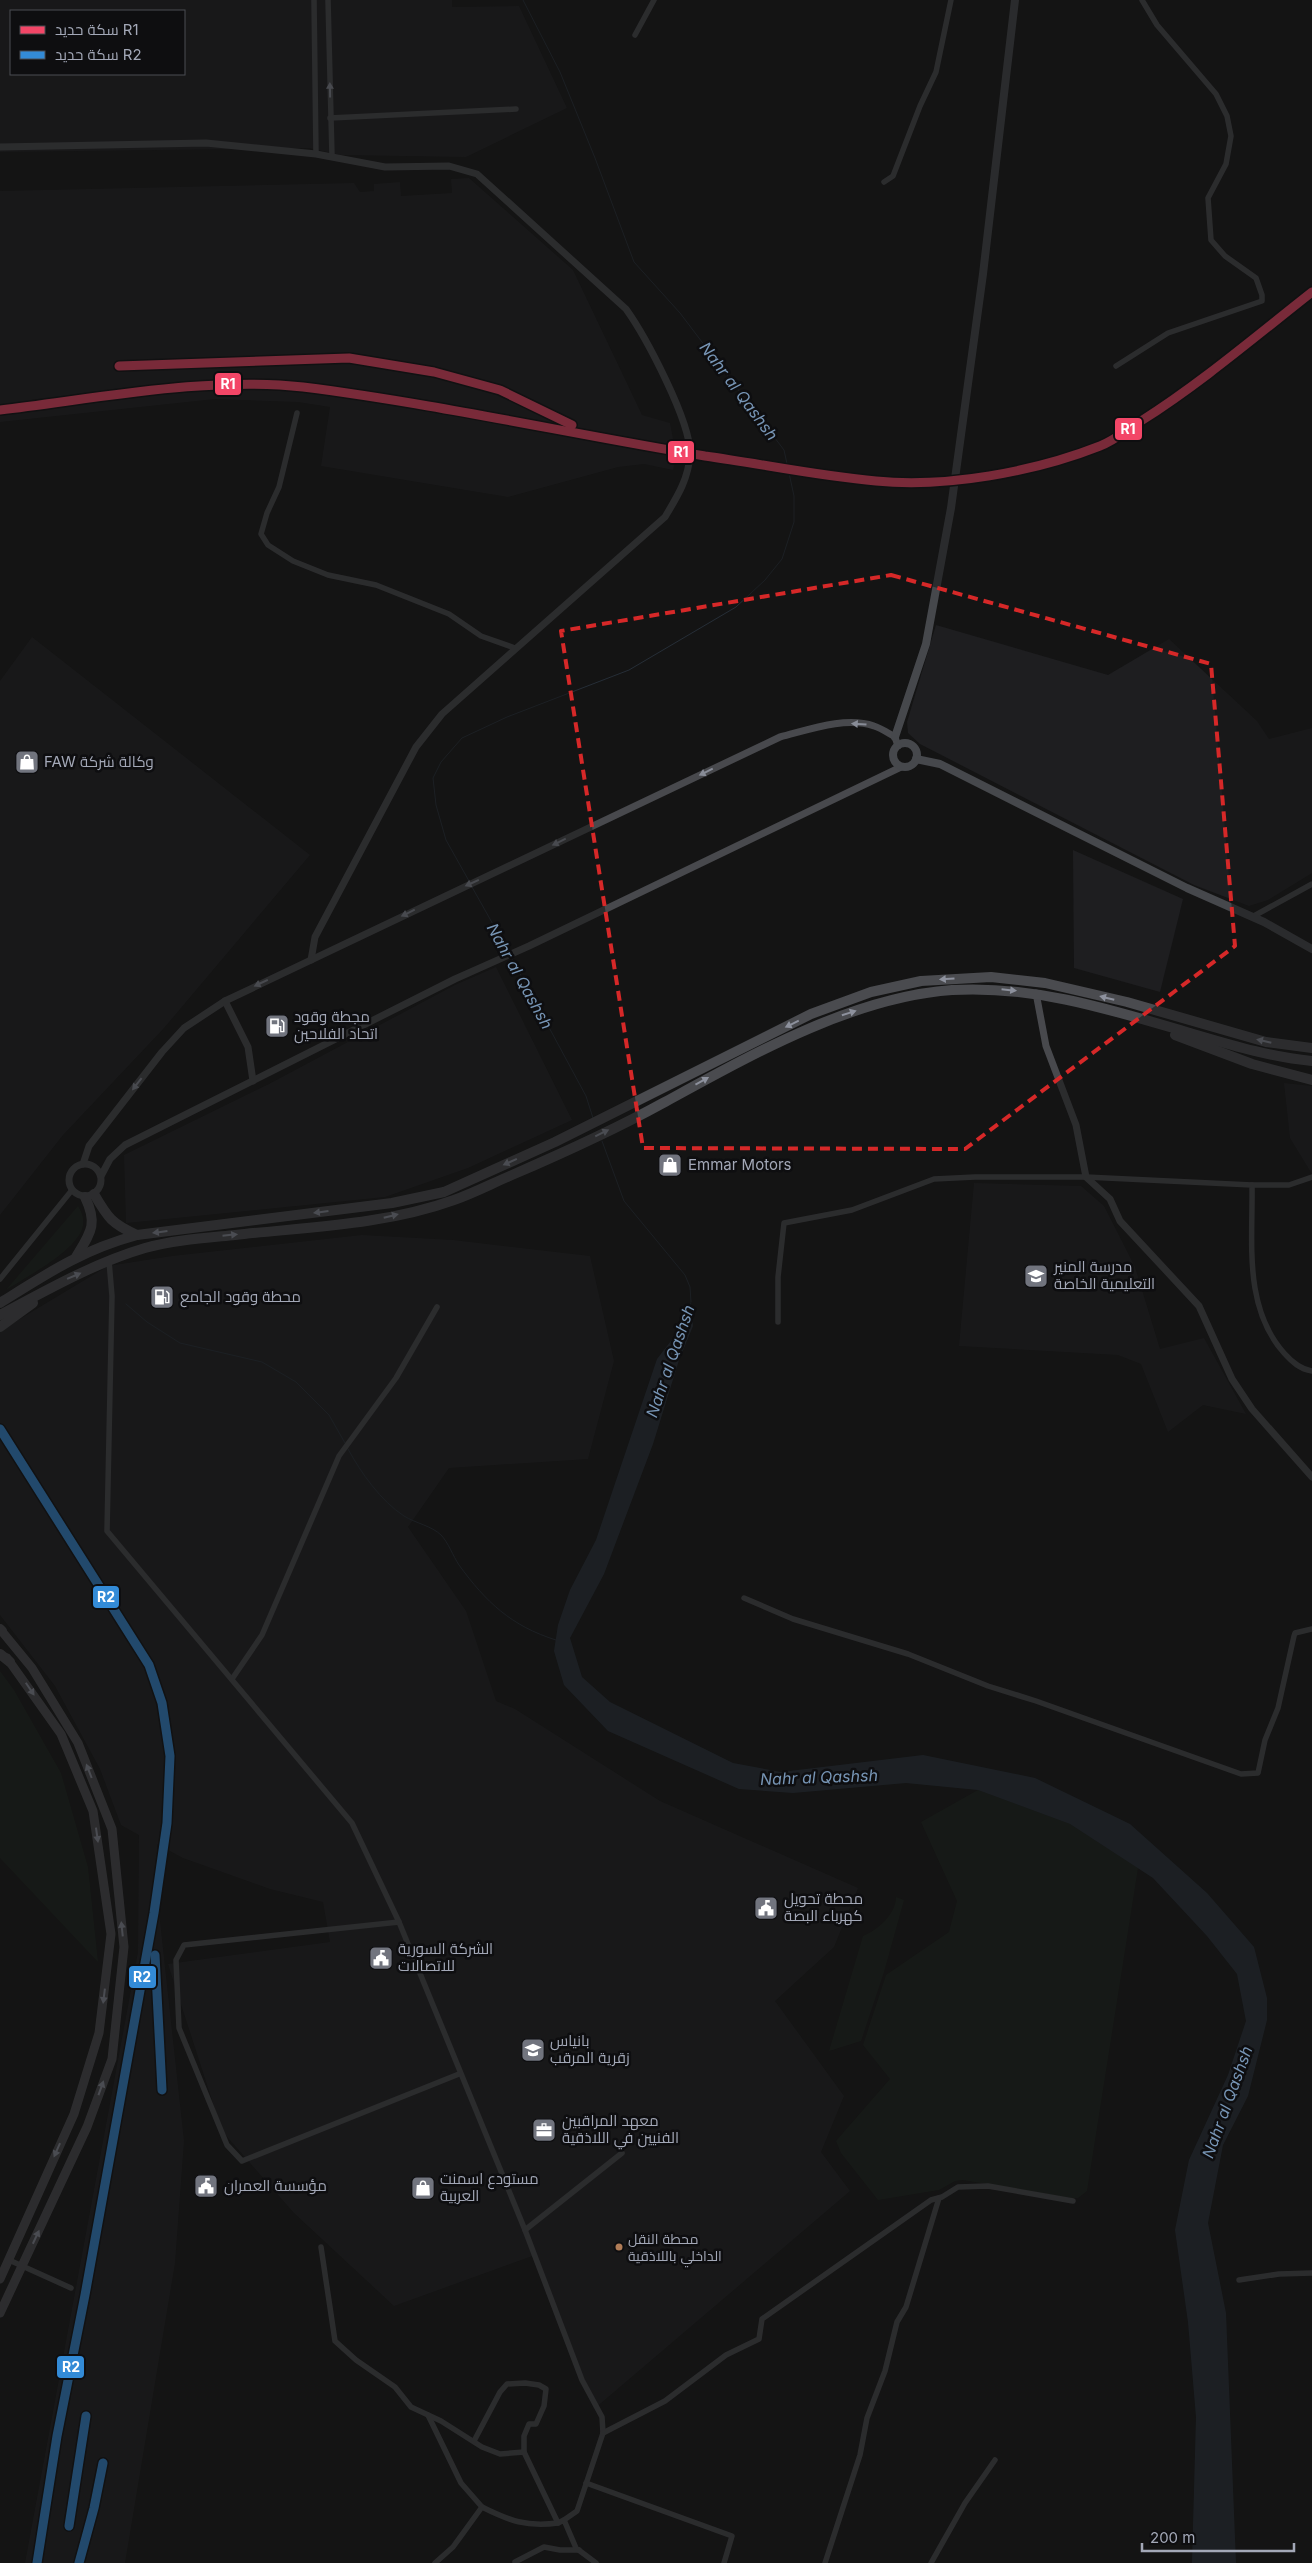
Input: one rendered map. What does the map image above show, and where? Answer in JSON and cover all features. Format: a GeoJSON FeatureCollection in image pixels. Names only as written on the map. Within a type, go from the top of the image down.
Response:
{"type":"FeatureCollection","features":[{"type":"Feature","properties":{"kind":"highway"},"geometry":{"type":"LineString","coordinates":[[0,1303],[76,1257],[104,1244],[137,1235],[392,1203],[444,1192],[555,1142],[811,1014],[871,992],[921,981],[991,977],[1045,982],[1127,1002],[1266,1042],[1312,1048]]}},
{"type":"Feature","properties":{"kind":"highway"},"geometry":{"type":"LineString","coordinates":[[0,1327],[64,1280],[109,1261],[147,1248],[204,1238],[377,1219],[453,1200],[558,1155],[660,1105],[720,1072],[843,1014],[904,996],[950,990],[994,989],[1036,993],[1106,1008],[1263,1055],[1312,1060]]}},
{"type":"Feature","properties":{"kind":"highway"},"geometry":{"type":"LineString","coordinates":[[1106,1008],[1252,1064],[1312,1080]]}},
{"type":"Feature","properties":{"kind":"highway"},"geometry":{"type":"LineString","coordinates":[[90,1196],[117,1226],[137,1235]]}},
{"type":"Feature","properties":{"kind":"highway"},"geometry":{"type":"LineString","coordinates":[[76,1257],[92,1227],[93,1214],[90,1196]]}},
{"type":"Feature","properties":{"kind":"highway"},"geometry":{"type":"LineString","coordinates":[[0,1315],[50,1289]]}},
{"type":"Feature","properties":{"kind":"highway"},"geometry":{"type":"LineString","coordinates":[[0,1654],[10,1662]]}},
{"type":"Feature","properties":{"kind":"main road"},"geometry":{"type":"LineString","coordinates":[[895,736],[926,644],[951,508],[982,274],[1015,0]]}},
{"type":"Feature","properties":{"kind":"main road"},"geometry":{"type":"LineString","coordinates":[[910,745],[916,750],[916,758],[912,765],[901,767],[895,762],[893,755],[898,746],[910,745]]}},
{"type":"Feature","properties":{"kind":"main road"},"geometry":{"type":"LineString","coordinates":[[916,758],[940,764],[1187,888],[1252,917],[1312,949]]}},
{"type":"Feature","properties":{"kind":"main road"},"geometry":{"type":"LineString","coordinates":[[0,1630],[32,1668],[78,1743],[112,1829],[124,1947],[112,2059],[87,2127],[0,2313]]}},
{"type":"Feature","properties":{"kind":"main road"},"geometry":{"type":"LineString","coordinates":[[0,1650],[61,1734],[93,1811],[111,1934],[99,2033],[74,2114],[0,2279]]}},
{"type":"Feature","properties":{"kind":"street"},"geometry":{"type":"LineString","coordinates":[[314,0],[316,154]]}},
{"type":"Feature","properties":{"kind":"street"},"geometry":{"type":"LineString","coordinates":[[328,0],[332,156]]}},
{"type":"Feature","properties":{"kind":"street"},"geometry":{"type":"LineString","coordinates":[[635,34],[654,0]]}},
{"type":"Feature","properties":{"kind":"street"},"geometry":{"type":"LineString","coordinates":[[884,182],[893,176],[920,106],[936,72],[951,0]]}},
{"type":"Feature","properties":{"kind":"street"},"geometry":{"type":"LineString","coordinates":[[1116,366],[1168,333],[1262,301],[1256,278],[1225,256],[1211,240],[1208,198],[1226,164],[1230,136],[1227,116],[1216,94],[1156,26],[1142,0]]}},
{"type":"Feature","properties":{"kind":"street"},"geometry":{"type":"LineString","coordinates":[[330,118],[516,109]]}},
{"type":"Feature","properties":{"kind":"street"},"geometry":{"type":"LineString","coordinates":[[0,148],[206,143],[332,156],[385,167],[449,166],[477,174],[626,309],[644,333],[688,433],[690,454],[687,476],[665,518],[442,714],[416,747],[315,937],[311,960]]}},
{"type":"Feature","properties":{"kind":"street"},"geometry":{"type":"LineString","coordinates":[[297,413],[279,487],[267,513],[261,534],[268,545],[293,561],[328,575],[376,585],[449,614],[480,636],[515,648]]}},
{"type":"Feature","properties":{"kind":"street"},"geometry":{"type":"LineString","coordinates":[[83,1164],[89,1146],[162,1052],[184,1028],[225,1001],[780,737],[822,726],[855,723],[873,725],[895,736],[898,746]]}},
{"type":"Feature","properties":{"kind":"street"},"geometry":{"type":"LineString","coordinates":[[72,1190],[90,1196],[100,1186],[101,1176],[110,1159],[125,1145],[498,960],[901,767]]}},
{"type":"Feature","properties":{"kind":"street"},"geometry":{"type":"LineString","coordinates":[[1252,917],[1312,884]]}},
{"type":"Feature","properties":{"kind":"street"},"geometry":{"type":"LineString","coordinates":[[1036,993],[1046,1046],[1076,1125],[1086,1177],[1110,1199],[1120,1221],[1199,1306],[1232,1379],[1252,1409],[1312,1478]]}},
{"type":"Feature","properties":{"kind":"street"},"geometry":{"type":"LineString","coordinates":[[225,1001],[248,1047],[252,1081]]}},
{"type":"Feature","properties":{"kind":"street"},"geometry":{"type":"LineString","coordinates":[[72,1190],[69,1176],[74,1168],[83,1164],[96,1168],[101,1176]]}},
{"type":"Feature","properties":{"kind":"street"},"geometry":{"type":"LineString","coordinates":[[778,1322],[778,1277],[784,1223],[852,1210],[934,1179],[1086,1177],[1290,1185],[1312,1177]]}},
{"type":"Feature","properties":{"kind":"street"},"geometry":{"type":"LineString","coordinates":[[1252,1185],[1254,1283],[1259,1312],[1276,1344],[1288,1358],[1294,1364],[1312,1371]]}},
{"type":"Feature","properties":{"kind":"street"},"geometry":{"type":"LineString","coordinates":[[0,1279],[72,1190]]}},
{"type":"Feature","properties":{"kind":"street"},"geometry":{"type":"LineString","coordinates":[[109,1261],[112,1296],[107,1532],[352,1822],[398,1922],[524,2230],[582,2380],[602,2417],[603,2433],[577,2511],[558,2523],[535,2526],[508,2520],[482,2508],[461,2483],[428,2415]]}},
{"type":"Feature","properties":{"kind":"street"},"geometry":{"type":"LineString","coordinates":[[232,1679],[262,1635],[339,1456],[396,1378],[437,1307]]}},
{"type":"Feature","properties":{"kind":"street"},"geometry":{"type":"LineString","coordinates":[[744,1598],[793,1619],[908,1654],[988,1686],[1036,1701],[1241,1774],[1258,1773],[1265,1740],[1278,1708],[1295,1633],[1312,1629]]}},
{"type":"Feature","properties":{"kind":"street"},"geometry":{"type":"LineString","coordinates":[[398,1922],[184,1945],[176,1960],[179,2028],[227,2145],[242,2161],[459,2074]]}},
{"type":"Feature","properties":{"kind":"street"},"geometry":{"type":"LineString","coordinates":[[524,2230],[622,2153]]}},
{"type":"Feature","properties":{"kind":"street"},"geometry":{"type":"LineString","coordinates":[[603,2433],[665,2401],[726,2355],[759,2340],[762,2319],[931,2200],[939,2198],[958,2187],[988,2186],[1073,2201]]}},
{"type":"Feature","properties":{"kind":"street"},"geometry":{"type":"LineString","coordinates":[[826,2563],[860,2455],[867,2418],[885,2371],[897,2322],[906,2307],[939,2198]]}},
{"type":"Feature","properties":{"kind":"street"},"geometry":{"type":"LineString","coordinates":[[321,2247],[335,2341],[356,2360],[395,2387],[410,2408],[428,2415],[500,2454],[524,2452]]}},
{"type":"Feature","properties":{"kind":"street"},"geometry":{"type":"LineString","coordinates":[[9,2260],[70,2288]]}},
{"type":"Feature","properties":{"kind":"street"},"geometry":{"type":"LineString","coordinates":[[1239,2280],[1279,2274],[1312,2273]]}},
{"type":"Feature","properties":{"kind":"street"},"geometry":{"type":"LineString","coordinates":[[474,2441],[500,2392],[507,2384],[539,2385],[546,2389],[544,2406],[536,2424],[529,2424],[524,2436],[524,2452],[558,2523]]}},
{"type":"Feature","properties":{"kind":"street"},"geometry":{"type":"LineString","coordinates":[[931,2563],[965,2503],[995,2460]]}},
{"type":"Feature","properties":{"kind":"street"},"geometry":{"type":"LineString","coordinates":[[586,2483],[732,2536],[724,2563]]}},
{"type":"Feature","properties":{"kind":"street"},"geometry":{"type":"LineString","coordinates":[[435,2563],[454,2547],[482,2508]]}},
{"type":"Feature","properties":{"kind":"street"},"geometry":{"type":"LineString","coordinates":[[564,2520],[579,2550],[596,2563]]}},
{"type":"Feature","properties":{"kind":"street"},"geometry":{"type":"LineString","coordinates":[[515,2562],[544,2547],[560,2550],[579,2550]]}},
{"type":"Feature","properties":{"kind":"highlighted area"},"geometry":{"type":"Polygon","coordinates":[[[891,575],[1211,664],[1235,946],[965,1149],[643,1148],[561,631],[891,575]]]}},
{"type":"Feature","properties":{"kind":"shaded area"},"geometry":{"type":"Polygon","coordinates":[[[0,0],[452,0],[452,7],[519,6],[567,108],[466,157],[341,155],[309,148],[0,152],[0,0]]]}},
{"type":"Feature","properties":{"kind":"shaded area"},"geometry":{"type":"Polygon","coordinates":[[[469,178],[573,270],[642,415],[670,423],[676,455],[673,470],[644,464],[618,467],[508,497],[321,466],[330,407],[298,402],[215,399],[0,422],[0,191],[354,183],[360,192],[374,191],[374,184],[400,182],[401,196],[452,193],[451,179],[469,178]]]}},
{"type":"Feature","properties":{"kind":"shaded area"},"geometry":{"type":"Polygon","coordinates":[[[936,625],[1108,675],[1169,639],[1257,721],[1269,739],[1312,728],[1312,873],[1268,900],[1249,906],[1194,885],[920,744],[908,733],[907,722],[936,625]]]}},
{"type":"Feature","properties":{"kind":"shaded area"},"geometry":{"type":"Polygon","coordinates":[[[32,637],[310,855],[164,1028],[63,1135],[0,1215],[0,681],[32,637]]]}},
{"type":"Feature","properties":{"kind":"shaded area"},"geometry":{"type":"Polygon","coordinates":[[[1073,850],[1183,899],[1160,992],[1074,968],[1073,850]]]}},
{"type":"Feature","properties":{"kind":"shaded area"},"geometry":{"type":"Polygon","coordinates":[[[496,967],[572,1120],[468,1168],[385,1197],[126,1223],[124,1155],[269,1084],[455,985],[496,967]]]}},
{"type":"Feature","properties":{"kind":"shaded area"},"geometry":{"type":"Polygon","coordinates":[[[1284,1083],[1312,1086],[1312,1174],[1290,1138],[1284,1083]]]}},
{"type":"Feature","properties":{"kind":"shaded area"},"geometry":{"type":"Polygon","coordinates":[[[974,1183],[1081,1186],[1104,1206],[1135,1267],[1160,1349],[1204,1338],[1246,1414],[1203,1405],[1168,1432],[1141,1364],[1118,1355],[959,1346],[974,1183]]]}},
{"type":"Feature","properties":{"kind":"shaded area"},"geometry":{"type":"Polygon","coordinates":[[[78,1206],[82,1215],[83,1225],[80,1234],[73,1243],[51,1262],[6,1290],[78,1206]]]}},
{"type":"Feature","properties":{"kind":"shaded area"},"geometry":{"type":"Polygon","coordinates":[[[362,1235],[453,1240],[590,1256],[614,1361],[588,1459],[449,1468],[408,1527],[466,1611],[496,1701],[515,1709],[660,1801],[858,1888],[834,1947],[775,2001],[844,2096],[821,2152],[850,2191],[594,2409],[535,2255],[394,2306],[294,2213],[222,2131],[168,1964],[330,1942],[323,1902],[270,1889],[183,1858],[157,1844],[159,1912],[184,2141],[175,2263],[125,2563],[25,2563],[138,1952],[139,1835],[121,1825],[100,1769],[55,1686],[0,1615],[0,1331],[108,1266],[172,1256],[362,1235]]]}},
{"type":"Feature","properties":{"kind":"shaded area"},"geometry":{"type":"Polygon","coordinates":[[[0,1671],[14,1690],[61,1773],[88,1867],[98,1962],[0,1858],[0,1671]]]}},
{"type":"Feature","properties":{"kind":"shaded area"},"geometry":{"type":"Polygon","coordinates":[[[978,1790],[1070,1824],[1138,1868],[1087,2191],[1078,2198],[1071,2198],[963,2180],[955,2181],[939,2190],[878,2200],[841,2153],[836,2141],[890,2079],[863,2045],[886,1975],[949,1932],[957,1901],[921,1822],[978,1790]]]}},
{"type":"Feature","properties":{"kind":"shaded area"},"geometry":{"type":"Polygon","coordinates":[[[896,1897],[904,1900],[884,1972],[861,2041],[829,2051],[863,1936],[885,1921],[893,1909],[896,1897]]]}},
{"type":"Feature","properties":{"kind":"water"},"geometry":{"type":"Polygon","coordinates":[[[691,1302],[693,1326],[679,1360],[653,1444],[604,1574],[570,1638],[582,1677],[610,1702],[733,1763],[781,1772],[923,1755],[1035,1778],[1130,1824],[1207,1893],[1254,1947],[1267,1998],[1267,2020],[1248,2096],[1223,2145],[1208,2223],[1226,2313],[1236,2563],[1192,2563],[1196,2417],[1188,2322],[1175,2230],[1189,2160],[1228,2075],[1246,2021],[1237,1974],[1207,1936],[1153,1878],[1070,1824],[978,1790],[906,1783],[793,1793],[739,1789],[608,1731],[564,1685],[554,1651],[558,1625],[570,1590],[596,1540],[657,1359],[674,1337],[691,1302]]]}},
{"type":"Feature","properties":{"kind":"waterway","name":"Nahr al Qashsh"},"geometry":{"type":"LineString","coordinates":[[469,881],[446,840],[436,805],[433,778],[441,762],[462,738],[507,717],[629,670],[736,607],[765,580],[782,559],[794,522],[794,496],[784,450],[680,313],[634,262],[560,72],[523,0]]}},
{"type":"Feature","properties":{"kind":"waterway","name":"Nahr al Qashsh"},"geometry":{"type":"LineString","coordinates":[[472,887],[508,951]]}},
{"type":"Feature","properties":{"kind":"waterway","name":"Nahr al Qashsh"},"geometry":{"type":"LineString","coordinates":[[511,957],[586,1096],[593,1118]]}},
{"type":"Feature","properties":{"kind":"waterway","name":"Nahr al Qashsh"},"geometry":{"type":"LineString","coordinates":[[602,1141],[624,1201],[685,1275],[690,1287],[691,1302]]}},
{"type":"Feature","properties":{"kind":"waterway"},"geometry":{"type":"LineString","coordinates":[[126,1304],[147,1322],[180,1343],[262,1362],[296,1382],[329,1415],[345,1443]]}},
{"type":"Feature","properties":{"kind":"waterway"},"geometry":{"type":"LineString","coordinates":[[348,1449],[365,1477],[387,1503],[404,1516],[433,1529],[441,1535],[459,1565],[490,1601],[526,1628],[556,1640]]}},
{"type":"Feature","properties":{"kind":"rail line","name":"R1"},"geometry":{"type":"LineString","coordinates":[[0,410],[152,390],[229,384],[267,384],[303,387],[404,402],[705,456],[833,476],[903,483],[960,480],[990,476],[1047,463],[1110,441],[1207,375],[1312,292]]}},
{"type":"Feature","properties":{"kind":"rail line","name":"R1"},"geometry":{"type":"LineString","coordinates":[[119,366],[349,358],[434,372],[500,390],[572,425]]}},
{"type":"Feature","properties":{"kind":"rail line","name":"R2"},"geometry":{"type":"LineString","coordinates":[[0,1429],[149,1665],[162,1703],[170,1756],[167,1823],[154,1913],[85,2295],[57,2436],[37,2563]]}},
{"type":"Feature","properties":{"kind":"rail line","name":"R2"},"geometry":{"type":"LineString","coordinates":[[155,1955],[162,2090]]}},
{"type":"Feature","properties":{"kind":"rail line","name":"R2"},"geometry":{"type":"LineString","coordinates":[[69,2526],[86,2416]]}},
{"type":"Feature","properties":{"kind":"rail line","name":"R2"},"geometry":{"type":"LineString","coordinates":[[79,2563],[94,2508],[103,2463]]}},
{"type":"Feature","properties":{"kind":"place","name":"FAW وكالة شركة"},"geometry":{"type":"Point","coordinates":[27,762]}},
{"type":"Feature","properties":{"kind":"place","name":"مجطة وقود اتحاد الفلاحين"},"geometry":{"type":"Point","coordinates":[277,1026]}},
{"type":"Feature","properties":{"kind":"place","name":"Emmar Motors"},"geometry":{"type":"Point","coordinates":[670,1165]}},
{"type":"Feature","properties":{"kind":"place","name":"مدرسة المنير التعليمية الخاصة"},"geometry":{"type":"Point","coordinates":[1036,1276]}},
{"type":"Feature","properties":{"kind":"place","name":"محطة وقود الجامع"},"geometry":{"type":"Point","coordinates":[162,1297]}},
{"type":"Feature","properties":{"kind":"place","name":"محطة تحويل كهرباء البصة"},"geometry":{"type":"Point","coordinates":[766,1908]}},
{"type":"Feature","properties":{"kind":"place","name":"الشركة السورية للاتصالات"},"geometry":{"type":"Point","coordinates":[381,1958]}},
{"type":"Feature","properties":{"kind":"place","name":"بانياس زقرية المرقب"},"geometry":{"type":"Point","coordinates":[533,2050]}},
{"type":"Feature","properties":{"kind":"place","name":"معهد المراقبين الفنيين في اللاذقية"},"geometry":{"type":"Point","coordinates":[544,2130]}},
{"type":"Feature","properties":{"kind":"place","name":"مؤسسة العمران"},"geometry":{"type":"Point","coordinates":[206,2186]}},
{"type":"Feature","properties":{"kind":"place","name":"مستودع اسمنت العربية"},"geometry":{"type":"Point","coordinates":[423,2188]}},
{"type":"Feature","properties":{"kind":"place","name":"محطة النقل الداخلي باللاذقية"},"geometry":{"type":"Point","coordinates":[619,2247]}}]}
